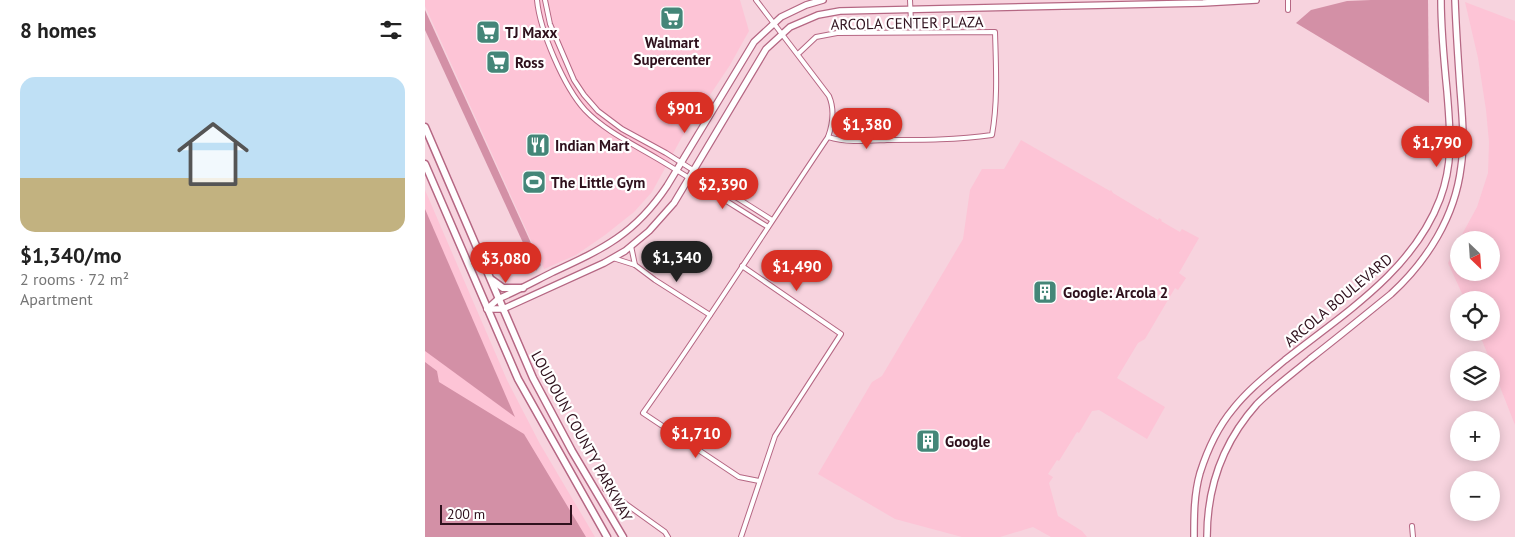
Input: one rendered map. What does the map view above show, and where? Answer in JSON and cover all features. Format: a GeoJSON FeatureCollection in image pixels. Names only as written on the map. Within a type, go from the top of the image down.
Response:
{"type":"FeatureCollection","features":[{"type":"Feature","properties":{"kind":"main road","name":"LOUDOUN COUNTY PARKWAY"},"geometry":{"type":"LineString","coordinates":[[425,127],[498,299],[543,398],[623,537]]}},
{"type":"Feature","properties":{"kind":"main road","name":"LOUDOUN COUNTY PARKWAY"},"geometry":{"type":"LineString","coordinates":[[425,164],[525,393],[607,537]]}},
{"type":"Feature","properties":{"kind":"main road"},"geometry":{"type":"LineString","coordinates":[[489,278],[503,288],[523,288]]}},
{"type":"Feature","properties":{"kind":"street"},"geometry":{"type":"LineString","coordinates":[[537,0],[543,31],[564,78],[577,100],[591,116],[605,127],[689,177],[767,227]]}},
{"type":"Feature","properties":{"kind":"street"},"geometry":{"type":"LineString","coordinates":[[545,0],[549,24],[574,80],[590,103],[615,124],[772,220]]}},
{"type":"Feature","properties":{"kind":"street"},"geometry":{"type":"LineString","coordinates":[[756,0],[825,89],[831,102],[833,117],[828,137],[643,413],[739,477],[759,481]]}},
{"type":"Feature","properties":{"kind":"street"},"geometry":{"type":"LineString","coordinates":[[487,309],[498,299],[597,252],[626,233],[654,204],[750,48],[761,34],[773,23],[797,8],[823,0]]}},
{"type":"Feature","properties":{"kind":"street"},"geometry":{"type":"LineString","coordinates":[[910,0],[911,22]]}},
{"type":"Feature","properties":{"kind":"street"},"geometry":{"type":"LineString","coordinates":[[487,309],[503,309],[593,269],[631,246],[649,231],[667,212],[761,56],[781,34],[808,18],[829,12],[1058,3],[1229,2],[1256,0]]}},
{"type":"Feature","properties":{"kind":"street"},"geometry":{"type":"LineString","coordinates":[[1288,0],[1289,10]]}},
{"type":"Feature","properties":{"kind":"street","name":"ARCOLA BOULEVARD"},"geometry":{"type":"LineString","coordinates":[[1194,537],[1195,496],[1199,475],[1213,442],[1232,410],[1259,382],[1390,275],[1419,241],[1431,221],[1443,187],[1449,163],[1450,147],[1441,0]]}},
{"type":"Feature","properties":{"kind":"street","name":"ARCOLA BOULEVARD"},"geometry":{"type":"LineString","coordinates":[[1207,537],[1208,509],[1213,481],[1223,454],[1244,420],[1264,398],[1391,294],[1410,276],[1433,246],[1449,213],[1460,174],[1464,132],[1455,0]]}},
{"type":"Feature","properties":{"kind":"street","name":"ARCOLA CENTER PLAZA"},"geometry":{"type":"LineString","coordinates":[[798,54],[815,38],[837,34],[995,32],[997,76],[992,136],[959,139],[840,141],[828,137]]}},
{"type":"Feature","properties":{"kind":"street"},"geometry":{"type":"LineString","coordinates":[[631,246],[635,265]]}},
{"type":"Feature","properties":{"kind":"street"},"geometry":{"type":"LineString","coordinates":[[613,258],[635,265],[710,315]]}},
{"type":"Feature","properties":{"kind":"street"},"geometry":{"type":"LineString","coordinates":[[741,537],[777,432],[841,334],[742,266]]}},
{"type":"Feature","properties":{"kind":"street"},"geometry":{"type":"LineString","coordinates":[[605,489],[665,532],[668,537]]}},
{"type":"Feature","properties":{"kind":"street"},"geometry":{"type":"LineString","coordinates":[[1412,526],[1413,537]]}},
{"type":"Feature","properties":{"kind":"shaded area"},"geometry":{"type":"Polygon","coordinates":[[[425,0],[740,0],[749,31],[730,65],[682,137],[652,192],[634,212],[605,235],[576,255],[544,269],[425,6],[425,0]]]}},
{"type":"Feature","properties":{"kind":"shaded area"},"geometry":{"type":"Polygon","coordinates":[[[1428,0],[1429,103],[1296,23],[1311,10],[1347,1],[1428,0]]]}},
{"type":"Feature","properties":{"kind":"shaded area"},"geometry":{"type":"Polygon","coordinates":[[[1465,2],[1515,21],[1515,425],[1500,387],[1500,351],[1486,351],[1482,341],[1500,341],[1500,291],[1461,291],[1456,281],[1500,281],[1500,231],[1464,231],[1477,207],[1488,173],[1489,142],[1478,58],[1465,2]]]}},
{"type":"Feature","properties":{"kind":"shaded area"},"geometry":{"type":"Polygon","coordinates":[[[425,10],[541,265],[536,271],[425,30],[425,10]]]}},
{"type":"Feature","properties":{"kind":"shaded area"},"geometry":{"type":"Polygon","coordinates":[[[1021,140],[1111,190],[1158,220],[1159,218],[1180,232],[1182,229],[1199,238],[1179,273],[1186,278],[1178,290],[1175,288],[1145,339],[1138,343],[1117,378],[1165,407],[1147,439],[1099,410],[1092,411],[1079,433],[1077,432],[1059,461],[1057,460],[1048,474],[1053,477],[1049,483],[1058,516],[1082,531],[1087,537],[1051,537],[1033,527],[1000,537],[962,537],[895,519],[818,474],[872,382],[882,376],[963,239],[970,190],[982,169],[1004,169],[1021,140]]]}},
{"type":"Feature","properties":{"kind":"shaded area"},"geometry":{"type":"Polygon","coordinates":[[[425,190],[507,380],[540,444],[595,537],[425,537],[425,190]]]}},
{"type":"Feature","properties":{"kind":"shaded area"},"geometry":{"type":"Polygon","coordinates":[[[425,209],[515,417],[425,351],[425,209]]]}},
{"type":"Feature","properties":{"kind":"shaded area"},"geometry":{"type":"Polygon","coordinates":[[[425,362],[437,371],[439,382],[524,434],[586,537],[425,537],[425,362]]]}},
{"type":"Feature","properties":{"kind":"place","name":"Walmart Supercenter"},"geometry":{"type":"Point","coordinates":[672,18]}},
{"type":"Feature","properties":{"kind":"place","name":"TJ Maxx"},"geometry":{"type":"Point","coordinates":[488,32]}},
{"type":"Feature","properties":{"kind":"place","name":"Ross"},"geometry":{"type":"Point","coordinates":[498,62]}},
{"type":"Feature","properties":{"kind":"place","name":"Indian Mart"},"geometry":{"type":"Point","coordinates":[538,145]}},
{"type":"Feature","properties":{"kind":"place","name":"The Little Gym"},"geometry":{"type":"Point","coordinates":[534,182]}},
{"type":"Feature","properties":{"kind":"place","name":"Google: Arcola 2"},"geometry":{"type":"Point","coordinates":[1045,292]}},
{"type":"Feature","properties":{"kind":"place","name":"Google"},"geometry":{"type":"Point","coordinates":[928,441]}}]}
